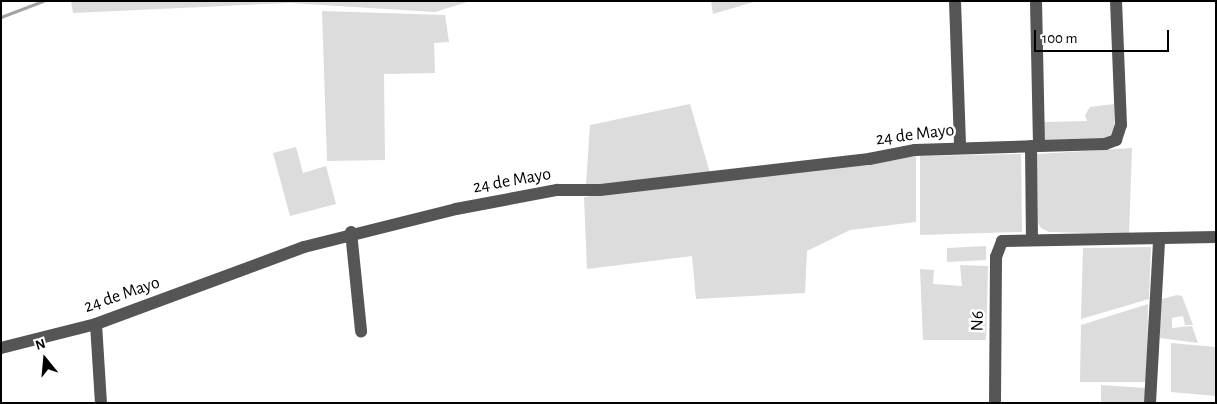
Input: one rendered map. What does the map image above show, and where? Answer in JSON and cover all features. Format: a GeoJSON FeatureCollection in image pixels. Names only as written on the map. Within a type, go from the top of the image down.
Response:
{"type":"FeatureCollection","features":[{"type":"Feature","properties":{"kind":"street"},"geometry":{"type":"LineString","coordinates":[[955,1],[960,147]]}},
{"type":"Feature","properties":{"kind":"street"},"geometry":{"type":"LineString","coordinates":[[1036,1],[1039,146],[1032,238],[1159,240],[1216,237]]}},
{"type":"Feature","properties":{"kind":"street","name":"24 de Mayo"},"geometry":{"type":"LineString","coordinates":[[1,348],[96,324],[351,232],[557,190],[600,190],[870,159],[915,150],[960,147],[1105,144],[1119,135],[1116,1]]}},
{"type":"Feature","properties":{"kind":"street"},"geometry":{"type":"LineString","coordinates":[[351,232],[361,331]]}},
{"type":"Feature","properties":{"kind":"street","name":"N6"},"geometry":{"type":"LineString","coordinates":[[995,403],[996,257],[1002,241],[1032,238]]}},
{"type":"Feature","properties":{"kind":"street"},"geometry":{"type":"LineString","coordinates":[[1150,403],[1159,240]]}},
{"type":"Feature","properties":{"kind":"street"},"geometry":{"type":"LineString","coordinates":[[96,324],[101,403]]}},
{"type":"Feature","properties":{"kind":"shaded area"},"geometry":{"type":"Polygon","coordinates":[[[71,1],[471,1],[435,12],[289,3],[73,13],[71,1]]]}},
{"type":"Feature","properties":{"kind":"shaded area"},"geometry":{"type":"Polygon","coordinates":[[[711,1],[757,1],[713,14],[711,1]]]}},
{"type":"Feature","properties":{"kind":"shaded area"},"geometry":{"type":"Polygon","coordinates":[[[322,11],[445,15],[449,42],[434,43],[435,73],[384,74],[385,160],[327,161],[322,11]]]}},
{"type":"Feature","properties":{"kind":"shaded area"},"geometry":{"type":"Polygon","coordinates":[[[690,104],[710,173],[586,185],[590,125],[690,104]]]}},
{"type":"Feature","properties":{"kind":"shaded area"},"geometry":{"type":"Polygon","coordinates":[[[1114,104],[1114,134],[1095,141],[1044,142],[1043,122],[1087,121],[1085,115],[1090,107],[1114,104]]]}},
{"type":"Feature","properties":{"kind":"shaded area"},"geometry":{"type":"Polygon","coordinates":[[[296,147],[303,173],[326,166],[336,204],[290,216],[273,153],[296,147]]]}},
{"type":"Feature","properties":{"kind":"shaded area"},"geometry":{"type":"Polygon","coordinates":[[[1132,148],[1129,234],[1049,232],[1041,228],[1038,223],[1037,154],[1132,148]]]}},
{"type":"Feature","properties":{"kind":"shaded area"},"geometry":{"type":"Polygon","coordinates":[[[1021,154],[1022,232],[920,235],[920,156],[1021,154]]]}},
{"type":"Feature","properties":{"kind":"shaded area"},"geometry":{"type":"Polygon","coordinates":[[[916,156],[916,222],[850,230],[807,251],[805,293],[696,299],[692,256],[587,269],[584,197],[916,156]]]}},
{"type":"Feature","properties":{"kind":"shaded area"},"geometry":{"type":"Polygon","coordinates":[[[986,246],[986,260],[947,262],[947,248],[986,246]]]}},
{"type":"Feature","properties":{"kind":"shaded area"},"geometry":{"type":"Polygon","coordinates":[[[1151,247],[1149,299],[1081,319],[1083,248],[1151,247]]]}},
{"type":"Feature","properties":{"kind":"shaded area"},"geometry":{"type":"Polygon","coordinates":[[[960,265],[988,266],[986,340],[923,340],[920,269],[934,270],[933,284],[962,286],[960,265]]]}},
{"type":"Feature","properties":{"kind":"shaded area"},"geometry":{"type":"Polygon","coordinates":[[[1177,295],[1182,296],[1193,325],[1185,325],[1183,316],[1172,318],[1172,328],[1192,326],[1198,343],[1160,338],[1158,300],[1177,295]]]}},
{"type":"Feature","properties":{"kind":"shaded area"},"geometry":{"type":"Polygon","coordinates":[[[1148,304],[1147,382],[1080,382],[1081,325],[1148,304]]]}},
{"type":"Feature","properties":{"kind":"shaded area"},"geometry":{"type":"Polygon","coordinates":[[[1171,343],[1216,347],[1216,396],[1171,392],[1171,343]]]}},
{"type":"Feature","properties":{"kind":"shaded area"},"geometry":{"type":"Polygon","coordinates":[[[1101,385],[1146,388],[1145,403],[1101,403],[1101,385]]]}},
{"type":"Feature","properties":{"kind":"waterway"},"geometry":{"type":"LineString","coordinates":[[1,17],[43,1]]}}]}
